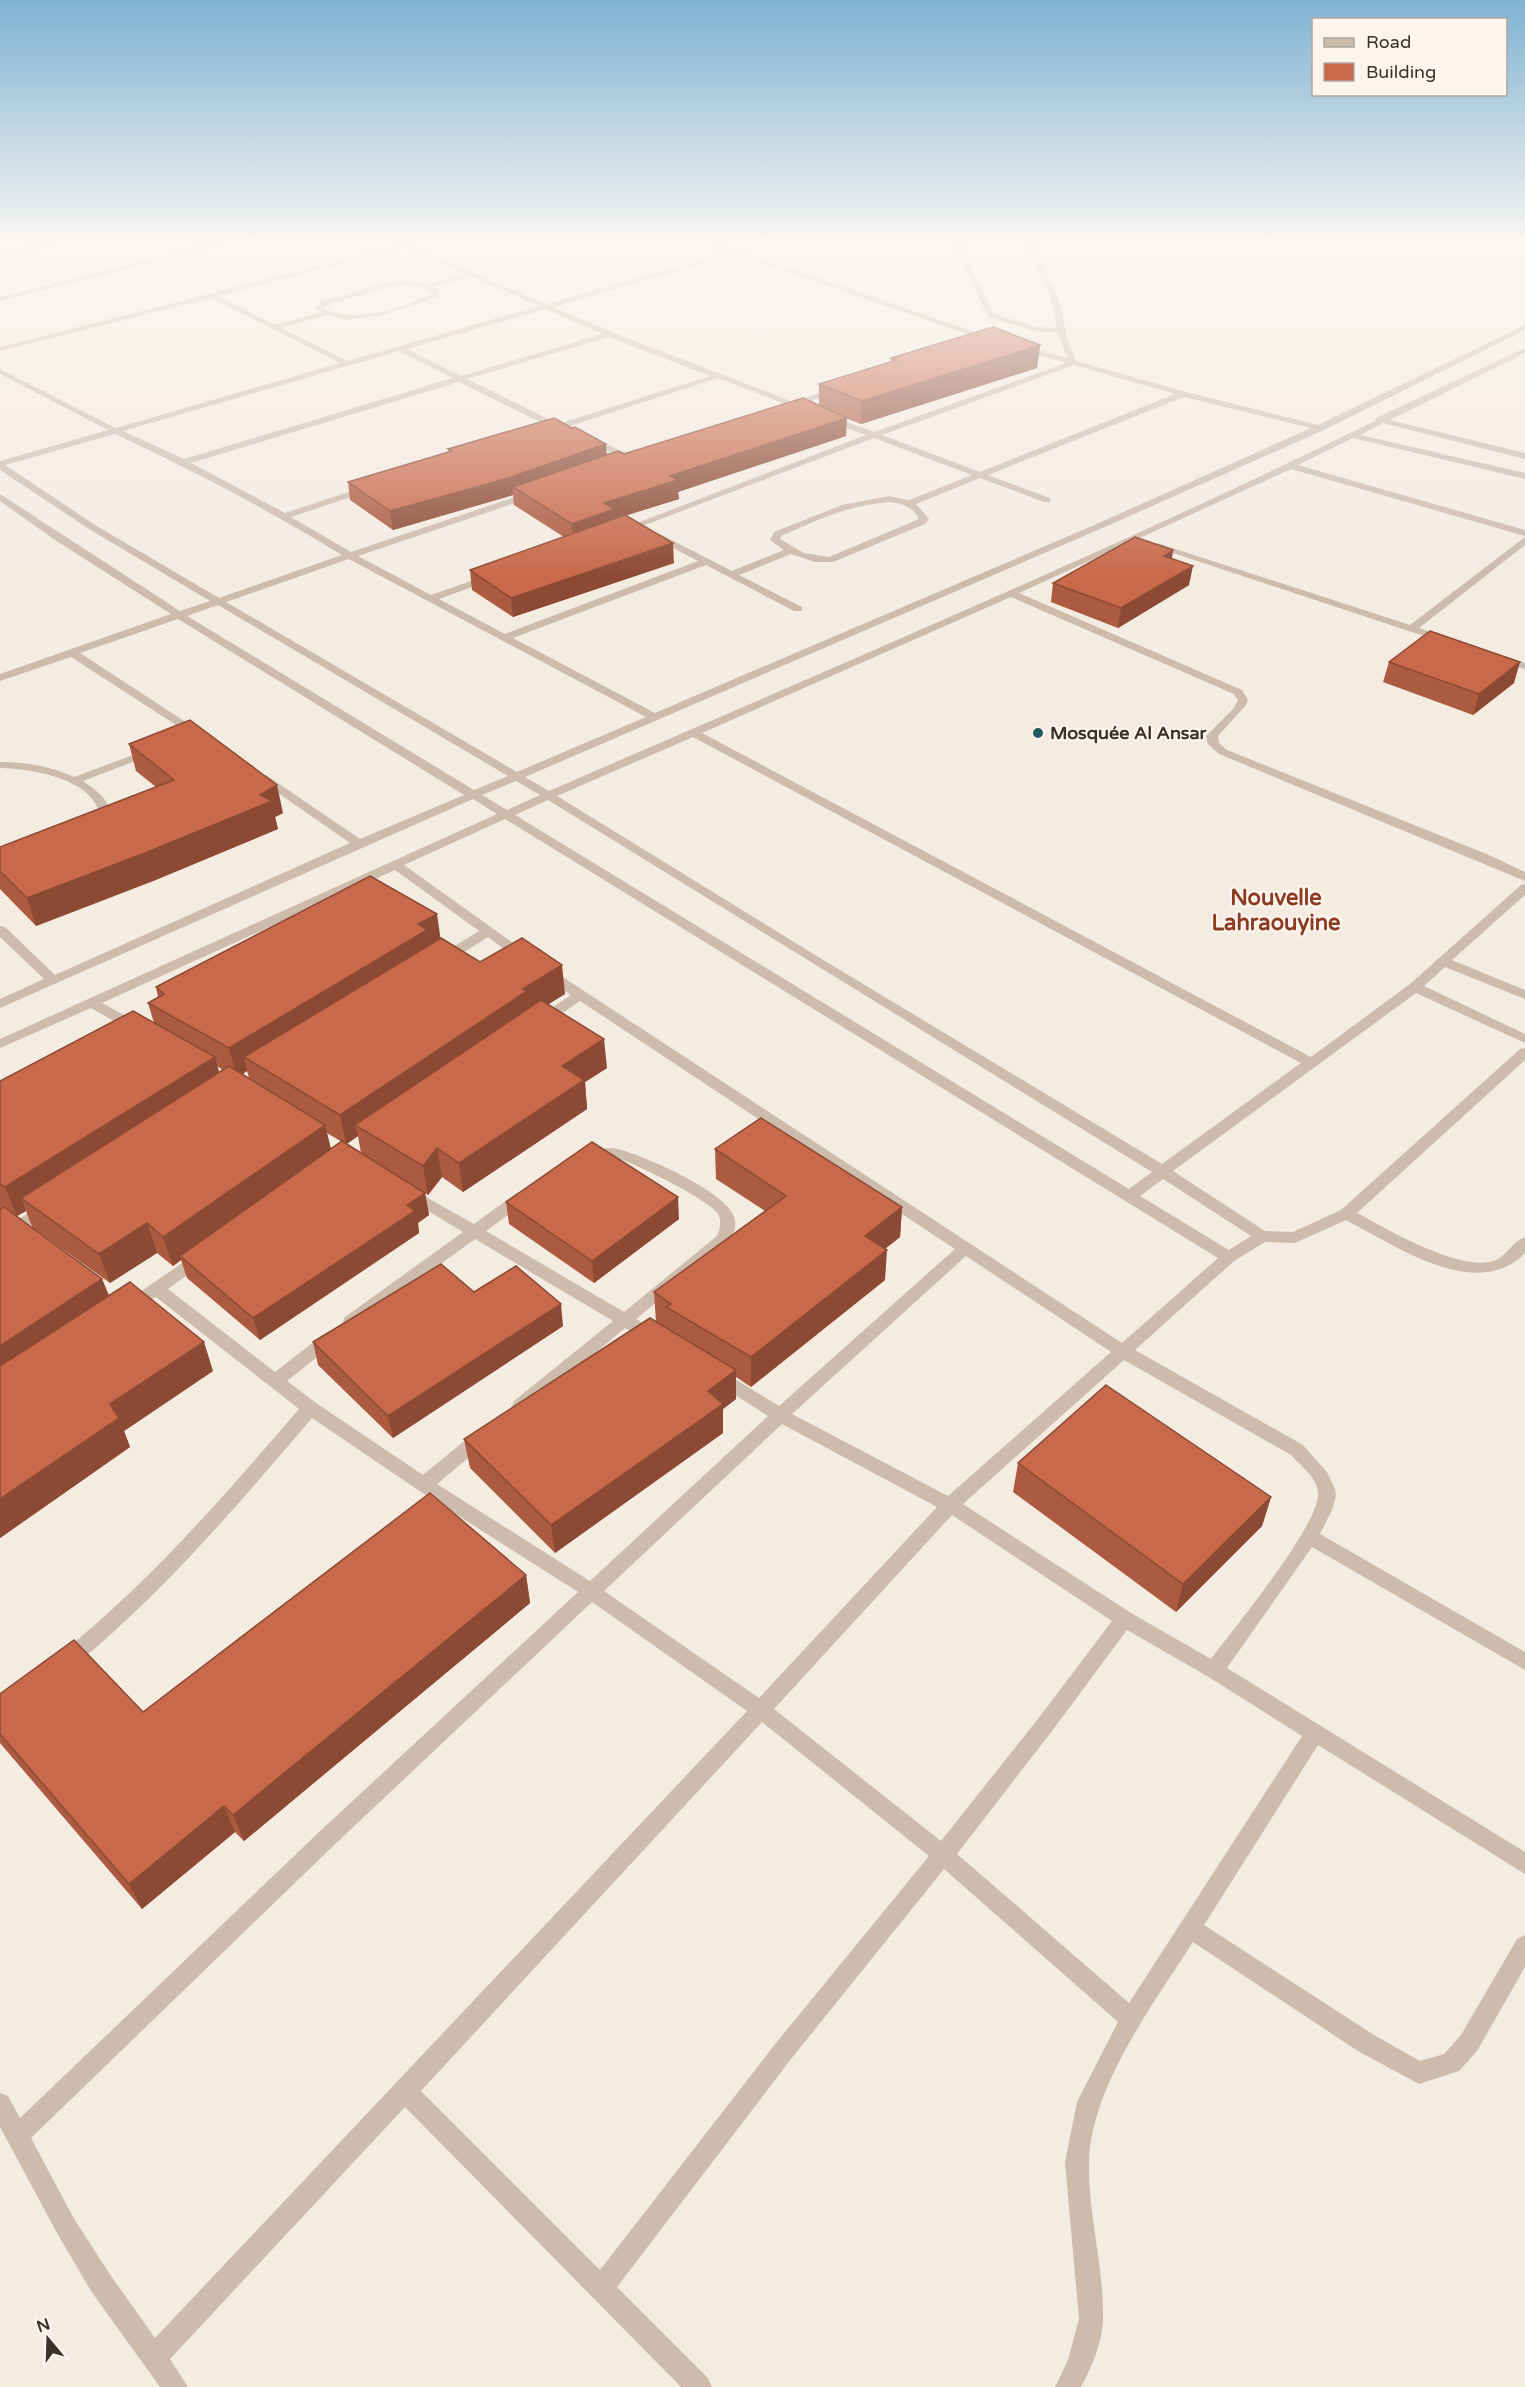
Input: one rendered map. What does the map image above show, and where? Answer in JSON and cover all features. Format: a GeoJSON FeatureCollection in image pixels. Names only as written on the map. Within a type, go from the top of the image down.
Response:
{"type":"FeatureCollection","features":[{"type":"Feature","properties":{"kind":"street"},"geometry":{"type":"LineString","coordinates":[[328,354],[347,364]]}},
{"type":"Feature","properties":{"kind":"street"},"geometry":{"type":"LineString","coordinates":[[0,465],[381,354]]}},
{"type":"Feature","properties":{"kind":"street"},"geometry":{"type":"LineString","coordinates":[[411,354],[569,432]]}},
{"type":"Feature","properties":{"kind":"street"},"geometry":{"type":"LineString","coordinates":[[183,462],[540,354]]}},
{"type":"Feature","properties":{"kind":"street"},"geometry":{"type":"LineString","coordinates":[[661,354],[804,408]]}},
{"type":"Feature","properties":{"kind":"street"},"geometry":{"type":"LineString","coordinates":[[1044,354],[1183,394],[1325,429]]}},
{"type":"Feature","properties":{"kind":"street"},"geometry":{"type":"LineString","coordinates":[[1070,354],[1073,363]]}},
{"type":"Feature","properties":{"kind":"street"},"geometry":{"type":"LineString","coordinates":[[0,1004],[474,794],[1325,429],[1349,414],[1470,354]]}},
{"type":"Feature","properties":{"kind":"street"},"geometry":{"type":"LineString","coordinates":[[0,1044],[505,815],[1011,593],[1290,466],[1347,434],[1382,421],[1516,354]]}},
{"type":"Feature","properties":{"kind":"street"},"geometry":{"type":"LineString","coordinates":[[607,536],[1073,363]]}},
{"type":"Feature","properties":{"kind":"street"},"geometry":{"type":"LineString","coordinates":[[0,370],[116,431],[183,462],[284,516],[350,556],[655,717]]}},
{"type":"Feature","properties":{"kind":"street"},"geometry":{"type":"LineString","coordinates":[[535,434],[717,376]]}},
{"type":"Feature","properties":{"kind":"street"},"geometry":{"type":"LineString","coordinates":[[772,412],[847,385]]}},
{"type":"Feature","properties":{"kind":"street"},"geometry":{"type":"LineString","coordinates":[[910,503],[1183,394]]}},
{"type":"Feature","properties":{"kind":"street"},"geometry":{"type":"LineString","coordinates":[[815,412],[1047,500]]}},
{"type":"Feature","properties":{"kind":"street"},"geometry":{"type":"LineString","coordinates":[[1349,414],[1360,416]]}},
{"type":"Feature","properties":{"kind":"street"},"geometry":{"type":"LineString","coordinates":[[1371,418],[1525,456]]}},
{"type":"Feature","properties":{"kind":"street"},"geometry":{"type":"LineString","coordinates":[[1347,434],[1525,476]]}},
{"type":"Feature","properties":{"kind":"street"},"geometry":{"type":"LineString","coordinates":[[580,436],[634,460]]}},
{"type":"Feature","properties":{"kind":"street"},"geometry":{"type":"LineString","coordinates":[[624,463],[645,456]]}},
{"type":"Feature","properties":{"kind":"street"},"geometry":{"type":"LineString","coordinates":[[0,465],[92,527],[216,602],[518,777],[1162,1171],[1262,1236],[1295,1238],[1346,1214],[1525,1052]]}},
{"type":"Feature","properties":{"kind":"street"},"geometry":{"type":"LineString","coordinates":[[1290,466],[1525,533]]}},
{"type":"Feature","properties":{"kind":"street"},"geometry":{"type":"LineString","coordinates":[[284,516],[380,485]]}},
{"type":"Feature","properties":{"kind":"street"},"geometry":{"type":"LineString","coordinates":[[0,678],[548,489]]}},
{"type":"Feature","properties":{"kind":"street"},"geometry":{"type":"LineString","coordinates":[[0,497],[58,538],[181,616],[1229,1257]]}},
{"type":"Feature","properties":{"kind":"street"},"geometry":{"type":"LineString","coordinates":[[889,499],[910,503],[922,514],[922,522],[861,549],[824,561],[790,551],[777,542],[774,536],[862,501],[889,499]]}},
{"type":"Feature","properties":{"kind":"street"},"geometry":{"type":"LineString","coordinates":[[638,525],[798,609]]}},
{"type":"Feature","properties":{"kind":"street"},"geometry":{"type":"LineString","coordinates":[[1131,538],[1457,644]]}},
{"type":"Feature","properties":{"kind":"street"},"geometry":{"type":"LineString","coordinates":[[1412,629],[1525,540]]}},
{"type":"Feature","properties":{"kind":"street"},"geometry":{"type":"LineString","coordinates":[[732,574],[790,551]]}},
{"type":"Feature","properties":{"kind":"street"},"geometry":{"type":"LineString","coordinates":[[506,637],[705,562]]}},
{"type":"Feature","properties":{"kind":"street"},"geometry":{"type":"LineString","coordinates":[[432,598],[499,574]]}},
{"type":"Feature","properties":{"kind":"street"},"geometry":{"type":"LineString","coordinates":[[1011,593],[1238,692],[1243,699],[1240,709],[1220,724],[1212,736],[1214,744],[1223,752],[1485,858],[1525,878]]}},
{"type":"Feature","properties":{"kind":"street"},"geometry":{"type":"LineString","coordinates":[[74,654],[196,737]]}},
{"type":"Feature","properties":{"kind":"street"},"geometry":{"type":"LineString","coordinates":[[1491,655],[1525,666]]}},
{"type":"Feature","properties":{"kind":"street"},"geometry":{"type":"LineString","coordinates":[[693,732],[1310,1062]]}},
{"type":"Feature","properties":{"kind":"street"},"geometry":{"type":"LineString","coordinates":[[76,780],[164,746]]}},
{"type":"Feature","properties":{"kind":"street"},"geometry":{"type":"LineString","coordinates":[[0,765],[30,766],[51,770],[76,780],[103,803],[106,810],[104,822],[85,833]]}},
{"type":"Feature","properties":{"kind":"street"},"geometry":{"type":"LineString","coordinates":[[252,770],[359,844]]}},
{"type":"Feature","properties":{"kind":"street"},"geometry":{"type":"LineString","coordinates":[[396,865],[487,932],[580,995],[967,1247],[1122,1351],[1297,1450],[1323,1481],[1327,1494],[1325,1506],[1309,1537],[1214,1670]]}},
{"type":"Feature","properties":{"kind":"street"},"geometry":{"type":"LineString","coordinates":[[1129,1196],[1415,987],[1525,888]]}},
{"type":"Feature","properties":{"kind":"street"},"geometry":{"type":"LineString","coordinates":[[0,930],[53,980]]}},
{"type":"Feature","properties":{"kind":"street"},"geometry":{"type":"LineString","coordinates":[[428,969],[487,932]]}},
{"type":"Feature","properties":{"kind":"street"},"geometry":{"type":"LineString","coordinates":[[1443,961],[1525,995]]}},
{"type":"Feature","properties":{"kind":"street"},"geometry":{"type":"LineString","coordinates":[[1415,987],[1525,1039]]}},
{"type":"Feature","properties":{"kind":"street"},"geometry":{"type":"LineString","coordinates":[[532,1027],[580,995]]}},
{"type":"Feature","properties":{"kind":"street"},"geometry":{"type":"LineString","coordinates":[[92,1003],[150,1035]]}},
{"type":"Feature","properties":{"kind":"street"},"geometry":{"type":"LineString","coordinates":[[424,1485],[722,1240],[729,1225],[716,1202],[627,1156],[603,1153],[582,1157]]}},
{"type":"Feature","properties":{"kind":"street"},"geometry":{"type":"LineString","coordinates":[[395,1184],[472,1232],[662,1342]]}},
{"type":"Feature","properties":{"kind":"street"},"geometry":{"type":"LineString","coordinates":[[276,1380],[377,1302],[536,1187]]}},
{"type":"Feature","properties":{"kind":"street"},"geometry":{"type":"LineString","coordinates":[[0,1237],[21,1230],[56,1201]]}},
{"type":"Feature","properties":{"kind":"street"},"geometry":{"type":"LineString","coordinates":[[0,1214],[21,1230]]}},
{"type":"Feature","properties":{"kind":"street"},"geometry":{"type":"LineString","coordinates":[[1346,1214],[1431,1256],[1462,1268],[1479,1269],[1497,1266],[1513,1256],[1525,1243]]}},
{"type":"Feature","properties":{"kind":"street"},"geometry":{"type":"LineString","coordinates":[[153,2359],[950,1506],[1229,1257],[1262,1236]]}},
{"type":"Feature","properties":{"kind":"street"},"geometry":{"type":"LineString","coordinates":[[18,2135],[324,1841],[780,1415],[967,1247]]}},
{"type":"Feature","properties":{"kind":"street"},"geometry":{"type":"LineString","coordinates":[[138,1302],[214,1248]]}},
{"type":"Feature","properties":{"kind":"street"},"geometry":{"type":"LineString","coordinates":[[157,1289],[310,1408],[424,1485],[592,1592],[761,1710],[944,1856],[1131,2019]]}},
{"type":"Feature","properties":{"kind":"street"},"geometry":{"type":"LineString","coordinates":[[710,1371],[780,1415],[950,1506],[1124,1619],[1214,1670],[1525,1864]]}},
{"type":"Feature","properties":{"kind":"street"},"geometry":{"type":"LineString","coordinates":[[53,1671],[97,1637],[175,1561],[310,1408]]}},
{"type":"Feature","properties":{"kind":"street"},"geometry":{"type":"LineString","coordinates":[[1309,1537],[1525,1662]]}},
{"type":"Feature","properties":{"kind":"street"},"geometry":{"type":"LineString","coordinates":[[602,2287],[809,2020],[944,1856],[1058,1710],[1124,1619]]}},
{"type":"Feature","properties":{"kind":"street"},"geometry":{"type":"LineString","coordinates":[[1068,2387],[1080,2364],[1092,2319],[1077,2162],[1081,2130],[1088,2102],[1131,2019],[1315,1732]]}},
{"type":"Feature","properties":{"kind":"street"},"geometry":{"type":"LineString","coordinates":[[1190,1928],[1366,2043],[1419,2073],[1451,2063],[1469,2043],[1525,1946]]}},
{"type":"Feature","properties":{"kind":"street"},"geometry":{"type":"LineString","coordinates":[[405,2091],[699,2387]]}},
{"type":"Feature","properties":{"kind":"street"},"geometry":{"type":"LineString","coordinates":[[0,2104],[100,2282],[175,2387]]}},
{"type":"Feature","properties":{"kind":"building"},"geometry":{"type":"Polygon","coordinates":[[[903,354],[1010,354],[862,401],[819,384],[897,360],[891,358],[903,354]]]}},
{"type":"Feature","properties":{"kind":"building"},"geometry":{"type":"Polygon","coordinates":[[[803,398],[847,418],[670,476],[678,480],[604,503],[614,509],[572,524],[513,487],[618,451],[624,454],[803,398]]]}},
{"type":"Feature","properties":{"kind":"building"},"geometry":{"type":"Polygon","coordinates":[[[554,418],[606,444],[502,480],[390,511],[348,482],[452,451],[448,449],[554,418]]]}},
{"type":"Feature","properties":{"kind":"building"},"geometry":{"type":"Polygon","coordinates":[[[625,515],[673,543],[511,598],[470,570],[625,515]]]}},
{"type":"Feature","properties":{"kind":"building"},"geometry":{"type":"Polygon","coordinates":[[[1135,537],[1173,550],[1164,556],[1193,566],[1121,608],[1053,583],[1135,537]]]}},
{"type":"Feature","properties":{"kind":"building"},"geometry":{"type":"Polygon","coordinates":[[[1430,631],[1520,662],[1479,694],[1389,662],[1430,631]]]}},
{"type":"Feature","properties":{"kind":"building"},"geometry":{"type":"Polygon","coordinates":[[[190,720],[277,785],[260,795],[272,801],[27,898],[0,871],[0,847],[174,780],[129,744],[190,720]]]}},
{"type":"Feature","properties":{"kind":"building"},"geometry":{"type":"Polygon","coordinates":[[[370,876],[437,914],[418,924],[427,930],[229,1048],[148,1003],[164,994],[156,987],[370,876]]]}},
{"type":"Feature","properties":{"kind":"building"},"geometry":{"type":"Polygon","coordinates":[[[441,938],[480,962],[522,938],[562,965],[523,989],[527,991],[340,1115],[244,1057],[441,938]]]}},
{"type":"Feature","properties":{"kind":"building"},"geometry":{"type":"Polygon","coordinates":[[[541,1000],[604,1039],[562,1066],[584,1080],[459,1163],[437,1148],[423,1166],[355,1125],[541,1000]]]}},
{"type":"Feature","properties":{"kind":"building"},"geometry":{"type":"Polygon","coordinates":[[[133,1011],[215,1057],[5,1187],[0,1184],[0,1081],[133,1011]]]}},
{"type":"Feature","properties":{"kind":"building"},"geometry":{"type":"Polygon","coordinates":[[[229,1066],[325,1125],[163,1237],[147,1223],[99,1254],[21,1198],[229,1066]]]}},
{"type":"Feature","properties":{"kind":"building"},"geometry":{"type":"Polygon","coordinates":[[[761,1118],[902,1207],[865,1236],[887,1250],[751,1357],[666,1307],[671,1304],[654,1292],[786,1196],[715,1149],[761,1118]]]}},
{"type":"Feature","properties":{"kind":"building"},"geometry":{"type":"Polygon","coordinates":[[[342,1141],[425,1193],[407,1205],[415,1211],[253,1318],[180,1256],[342,1141]]]}},
{"type":"Feature","properties":{"kind":"building"},"geometry":{"type":"Polygon","coordinates":[[[592,1142],[678,1197],[592,1261],[506,1202],[592,1142]]]}},
{"type":"Feature","properties":{"kind":"building"},"geometry":{"type":"Polygon","coordinates":[[[4,1207],[102,1279],[0,1346],[0,1209],[4,1207]]]}},
{"type":"Feature","properties":{"kind":"building"},"geometry":{"type":"Polygon","coordinates":[[[441,1264],[474,1292],[516,1266],[561,1304],[388,1416],[313,1342],[441,1264]]]}},
{"type":"Feature","properties":{"kind":"building"},"geometry":{"type":"Polygon","coordinates":[[[130,1282],[204,1342],[110,1404],[119,1418],[0,1499],[0,1366],[130,1282]]]}},
{"type":"Feature","properties":{"kind":"building"},"geometry":{"type":"Polygon","coordinates":[[[650,1318],[736,1370],[708,1391],[723,1404],[551,1525],[464,1439],[650,1318]]]}},
{"type":"Feature","properties":{"kind":"building"},"geometry":{"type":"Polygon","coordinates":[[[1106,1385],[1271,1497],[1183,1584],[1018,1463],[1106,1385]]]}},
{"type":"Feature","properties":{"kind":"building"},"geometry":{"type":"Polygon","coordinates":[[[430,1493],[526,1575],[233,1815],[224,1806],[129,1884],[0,1734],[0,1694],[74,1640],[143,1712],[430,1493]]]}},
{"type":"Feature","properties":{"kind":"place","name":"Mosquée Al Ansar"},"geometry":{"type":"Point","coordinates":[1038,733]}},
{"type":"Feature","properties":{"kind":"district","name":"Nouvelle Lahraouyine"},"geometry":{"type":"Point","coordinates":[1276,910]}}]}
